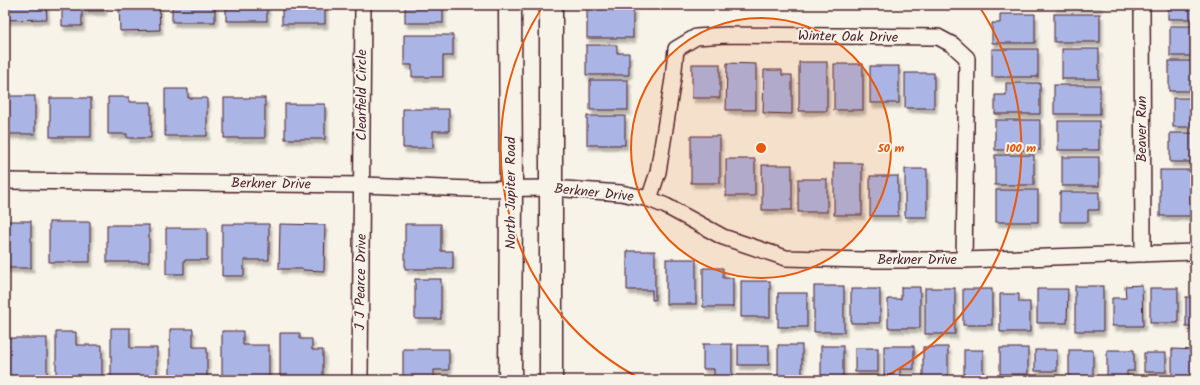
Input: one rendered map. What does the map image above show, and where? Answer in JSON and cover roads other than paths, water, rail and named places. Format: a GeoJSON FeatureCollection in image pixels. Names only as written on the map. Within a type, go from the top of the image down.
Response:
{"type":"FeatureCollection","features":[{"type":"Feature","properties":{"kind":"main road","name":"North Jupiter Road"},"geometry":{"type":"LineString","coordinates":[[510,5],[510,380]]}},
{"type":"Feature","properties":{"kind":"main road"},"geometry":{"type":"LineString","coordinates":[[551,5],[551,380]]}},
{"type":"Feature","properties":{"kind":"street","name":"Clearfield Circle"},"geometry":{"type":"LineString","coordinates":[[362,185],[363,5]]}},
{"type":"Feature","properties":{"kind":"street","name":"Beaver Run"},"geometry":{"type":"LineString","coordinates":[[1142,5],[1143,254]]}},
{"type":"Feature","properties":{"kind":"street","name":"Winter Oak Drive"},"geometry":{"type":"LineString","coordinates":[[649,200],[658,172],[673,79],[676,50],[696,36],[938,37],[953,45],[967,58],[964,260]]}},
{"type":"Feature","properties":{"kind":"street","name":"Berkner Drive"},"geometry":{"type":"LineString","coordinates":[[5,181],[362,185],[511,189],[551,188],[621,193],[666,206],[723,237],[786,258],[964,260],[1195,252]]}},
{"type":"Feature","properties":{"kind":"street","name":"J J Pearce Drive"},"geometry":{"type":"LineString","coordinates":[[360,380],[362,185]]}}]}
